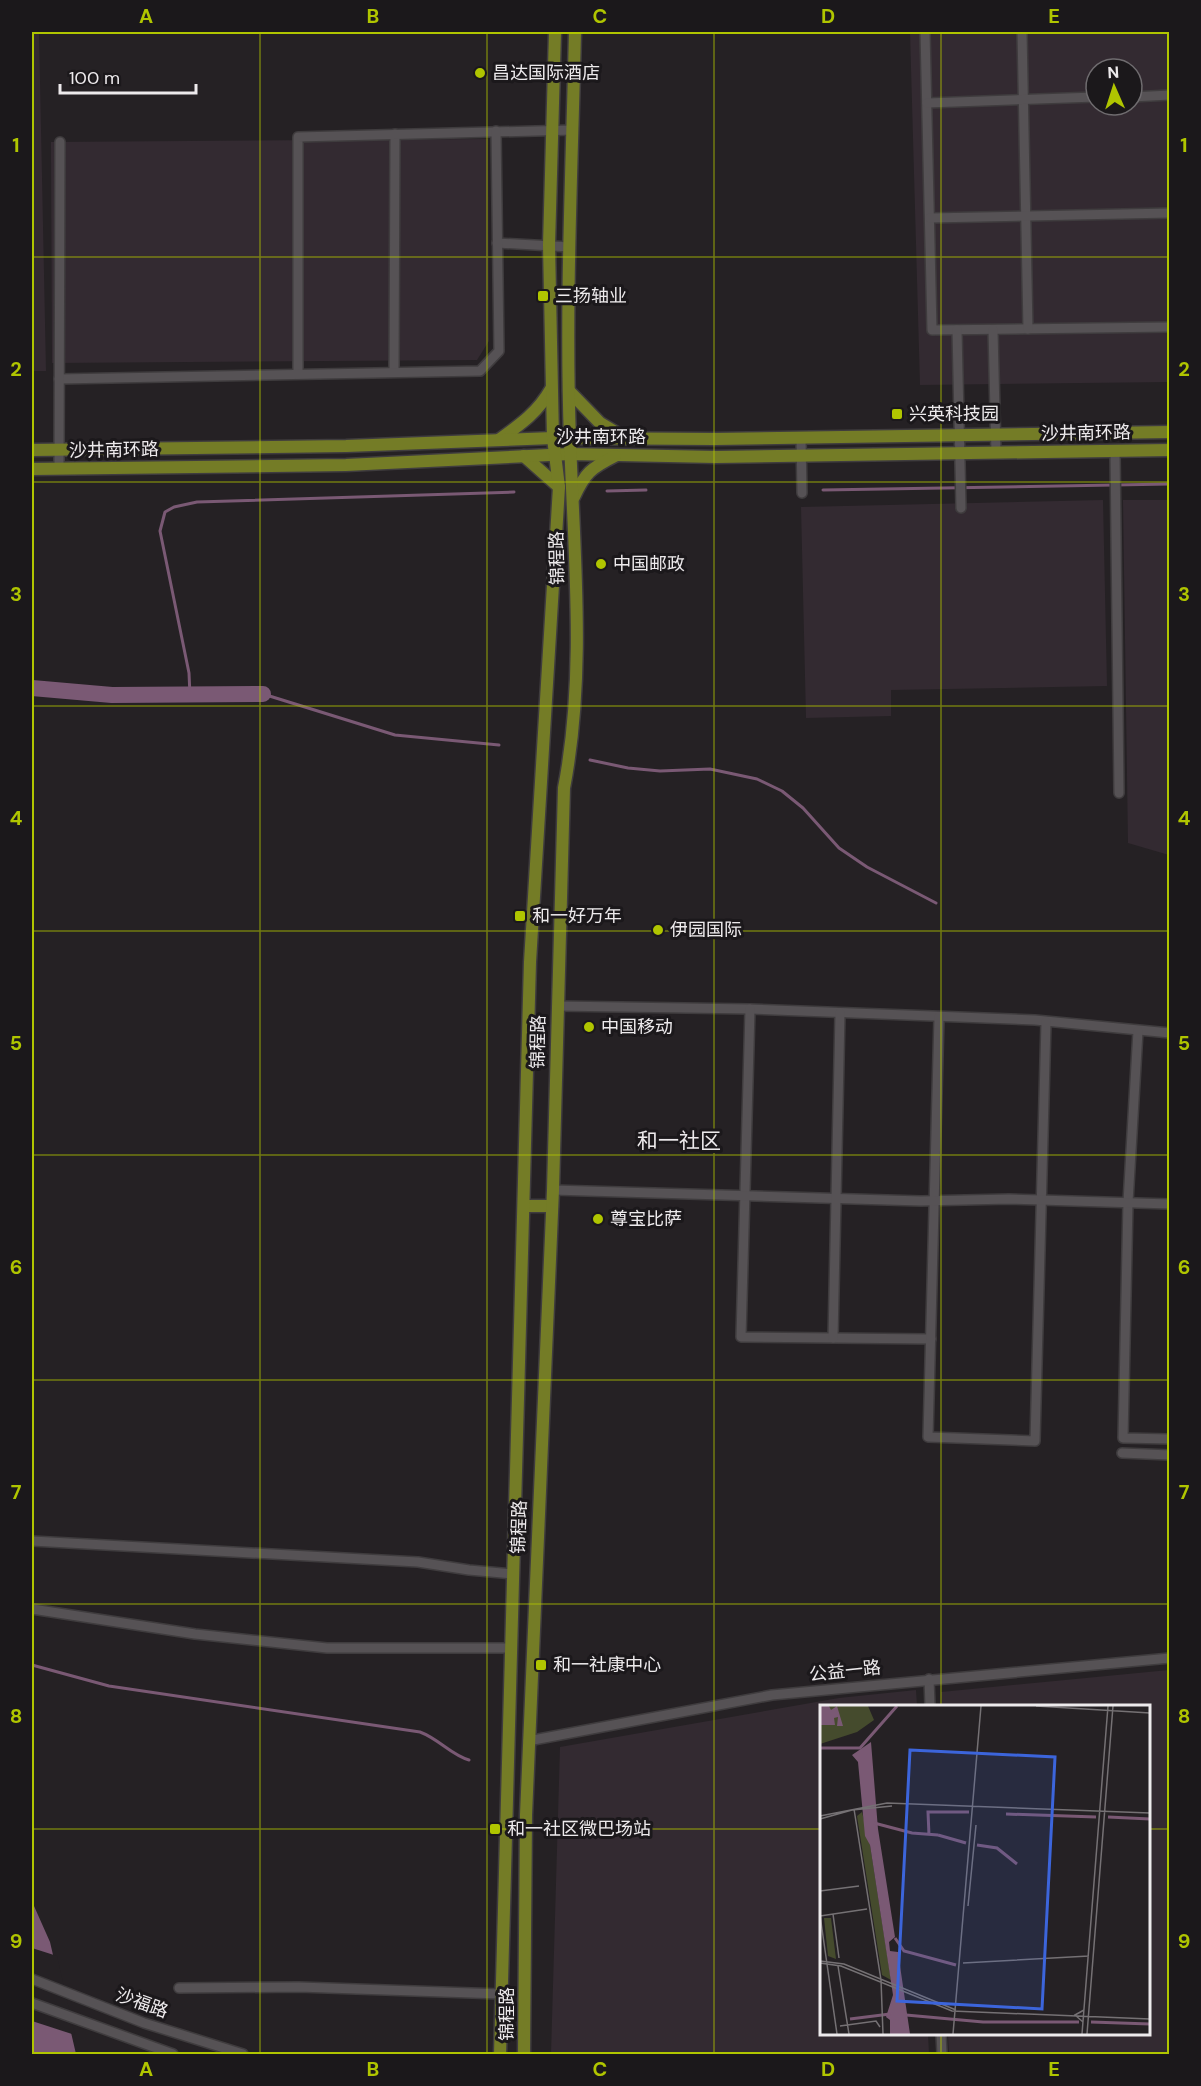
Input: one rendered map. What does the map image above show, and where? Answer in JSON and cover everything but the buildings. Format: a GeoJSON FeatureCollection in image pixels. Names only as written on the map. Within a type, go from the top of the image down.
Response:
{"type":"FeatureCollection","features":[{"type":"Feature","properties":{"kind":"main road","name":"锦程路"},"geometry":{"type":"LineString","coordinates":[[500,2055],[530,962],[558,487],[553,438],[549,245],[555,32]]}},
{"type":"Feature","properties":{"kind":"main road","name":"锦程路"},"geometry":{"type":"LineString","coordinates":[[524,2055],[528,1741],[553,1190],[564,788],[574,738],[576,621],[569,391],[575,32]]}},
{"type":"Feature","properties":{"kind":"main road"},"geometry":{"type":"LineString","coordinates":[[499,440],[529,419],[541,406],[552,388]]}},
{"type":"Feature","properties":{"kind":"main road"},"geometry":{"type":"LineString","coordinates":[[569,391],[593,417],[626,439]]}},
{"type":"Feature","properties":{"kind":"main road","name":"沙井南环路"},"geometry":{"type":"LineString","coordinates":[[32,450],[346,447],[553,438],[801,438],[1170,432]]}},
{"type":"Feature","properties":{"kind":"main road","name":"沙井南环路"},"geometry":{"type":"LineString","coordinates":[[32,469],[346,465],[556,454],[802,456],[1170,450]]}},
{"type":"Feature","properties":{"kind":"main road"},"geometry":{"type":"LineString","coordinates":[[574,499],[584,476],[594,466],[617,455]]}},
{"type":"Feature","properties":{"kind":"main road"},"geometry":{"type":"LineString","coordinates":[[524,456],[558,487]]}},
{"type":"Feature","properties":{"kind":"main road"},"geometry":{"type":"LineString","coordinates":[[524,1206],[552,1206]]}},
{"type":"Feature","properties":{"kind":"street"},"geometry":{"type":"LineString","coordinates":[[925,32],[932,330],[1170,327]]}},
{"type":"Feature","properties":{"kind":"street"},"geometry":{"type":"LineString","coordinates":[[1022,32],[1028,329]]}},
{"type":"Feature","properties":{"kind":"street"},"geometry":{"type":"LineString","coordinates":[[1144,96],[1170,96]]}},
{"type":"Feature","properties":{"kind":"street"},"geometry":{"type":"LineString","coordinates":[[927,103],[1084,98]]}},
{"type":"Feature","properties":{"kind":"street"},"geometry":{"type":"LineString","coordinates":[[298,374],[298,137],[573,130]]}},
{"type":"Feature","properties":{"kind":"street"},"geometry":{"type":"LineString","coordinates":[[59,380],[480,371],[499,351],[496,131]]}},
{"type":"Feature","properties":{"kind":"street"},"geometry":{"type":"LineString","coordinates":[[394,372],[395,134]]}},
{"type":"Feature","properties":{"kind":"street"},"geometry":{"type":"LineString","coordinates":[[59,468],[60,142]]}},
{"type":"Feature","properties":{"kind":"street"},"geometry":{"type":"LineString","coordinates":[[930,218],[1170,213]]}},
{"type":"Feature","properties":{"kind":"street"},"geometry":{"type":"LineString","coordinates":[[497,243],[570,247]]}},
{"type":"Feature","properties":{"kind":"street"},"geometry":{"type":"LineString","coordinates":[[957,330],[962,508]]}},
{"type":"Feature","properties":{"kind":"street"},"geometry":{"type":"LineString","coordinates":[[993,330],[996,453]]}},
{"type":"Feature","properties":{"kind":"street"},"geometry":{"type":"LineString","coordinates":[[801,438],[802,493]]}},
{"type":"Feature","properties":{"kind":"street"},"geometry":{"type":"LineString","coordinates":[[1115,451],[1119,793]]}},
{"type":"Feature","properties":{"kind":"street"},"geometry":{"type":"LineString","coordinates":[[557,1006],[750,1009],[939,1017],[1046,1022],[1170,1033]]}},
{"type":"Feature","properties":{"kind":"street"},"geometry":{"type":"LineString","coordinates":[[750,1009],[741,1337],[931,1339]]}},
{"type":"Feature","properties":{"kind":"street"},"geometry":{"type":"LineString","coordinates":[[833,1338],[834,1199],[840,1013]]}},
{"type":"Feature","properties":{"kind":"street"},"geometry":{"type":"LineString","coordinates":[[939,1017],[928,1437],[1035,1441],[1046,1022]]}},
{"type":"Feature","properties":{"kind":"street"},"geometry":{"type":"LineString","coordinates":[[1138,1031],[1128,1202],[1123,1438],[1170,1439]]}},
{"type":"Feature","properties":{"kind":"street"},"geometry":{"type":"LineString","coordinates":[[553,1190],[834,1199],[1040,1200],[1170,1204]]}},
{"type":"Feature","properties":{"kind":"street"},"geometry":{"type":"LineString","coordinates":[[1122,1453],[1170,1455]]}},
{"type":"Feature","properties":{"kind":"street"},"geometry":{"type":"LineString","coordinates":[[32,1541],[418,1562],[513,1574]]}},
{"type":"Feature","properties":{"kind":"street"},"geometry":{"type":"LineString","coordinates":[[32,1609],[195,1634],[327,1648],[510,1648]]}},
{"type":"Feature","properties":{"kind":"street","name":"公益一路"},"geometry":{"type":"LineString","coordinates":[[528,1741],[772,1695],[1170,1658]]}},
{"type":"Feature","properties":{"kind":"street"},"geometry":{"type":"LineString","coordinates":[[929,1679],[930,1705]]}},
{"type":"Feature","properties":{"kind":"street","name":"沙福路"},"geometry":{"type":"LineString","coordinates":[[32,1979],[107,2008],[243,2055]]}},
{"type":"Feature","properties":{"kind":"street"},"geometry":{"type":"LineString","coordinates":[[179,1988],[299,1987],[501,1994]]}},
{"type":"Feature","properties":{"kind":"street","name":"沙福路"},"geometry":{"type":"LineString","coordinates":[[32,2003],[173,2055]]}},
{"type":"Feature","properties":{"kind":"street"},"geometry":{"type":"LineString","coordinates":[[941,2035],[942,2055]]}},
{"type":"Feature","properties":{"kind":"shaded area"},"geometry":{"type":"Polygon","coordinates":[[[32,32],[39,32],[46,371],[32,371],[32,32]]]}},
{"type":"Feature","properties":{"kind":"shaded area"},"geometry":{"type":"Polygon","coordinates":[[[910,32],[1169,32],[1169,382],[920,385],[910,32]]]}},
{"type":"Feature","properties":{"kind":"shaded area"},"geometry":{"type":"Polygon","coordinates":[[[488,139],[489,341],[477,360],[52,363],[51,142],[488,139]]]}},
{"type":"Feature","properties":{"kind":"shaded area"},"geometry":{"type":"Polygon","coordinates":[[[1103,500],[1107,686],[891,690],[891,716],[806,718],[801,507],[1103,500]]]}},
{"type":"Feature","properties":{"kind":"shaded area"},"geometry":{"type":"Polygon","coordinates":[[[1123,500],[1169,500],[1169,855],[1128,843],[1123,500]]]}},
{"type":"Feature","properties":{"kind":"shaded area"},"geometry":{"type":"Polygon","coordinates":[[[1169,1670],[1169,2054],[949,2054],[948,2035],[1150,2035],[1150,1705],[942,1705],[941,1692],[1169,1670]]]}},
{"type":"Feature","properties":{"kind":"shaded area"},"geometry":{"type":"Polygon","coordinates":[[[916,1690],[917,1705],[820,1705],[820,2035],[928,2035],[929,2054],[551,2054],[560,1747],[839,1698],[916,1690]]]}},
{"type":"Feature","properties":{"kind":"shaded area"},"geometry":{"type":"Polygon","coordinates":[[[32,1892],[34,1906],[50,1942],[76,2054],[32,2054],[32,1892]]]}},
{"type":"Feature","properties":{"kind":"pier"},"geometry":{"type":"Polygon","coordinates":[[[32,1948],[57,1956],[75,2035],[32,2021],[32,1948]]]}},
{"type":"Feature","properties":{"kind":"waterway"},"geometry":{"type":"LineString","coordinates":[[823,490],[1170,484]]}},
{"type":"Feature","properties":{"kind":"waterway"},"geometry":{"type":"LineString","coordinates":[[607,491],[646,490]]}},
{"type":"Feature","properties":{"kind":"waterway"},"geometry":{"type":"LineString","coordinates":[[190,696],[189,673],[160,531],[165,512],[174,507],[197,502],[514,492]]}},
{"type":"Feature","properties":{"kind":"waterway"},"geometry":{"type":"LineString","coordinates":[[32,688],[112,695],[263,694]]}},
{"type":"Feature","properties":{"kind":"waterway"},"geometry":{"type":"LineString","coordinates":[[263,694],[395,735],[499,745]]}},
{"type":"Feature","properties":{"kind":"waterway"},"geometry":{"type":"LineString","coordinates":[[590,760],[628,768],[660,771],[710,769],[757,779],[782,791],[803,808],[839,848],[867,867],[936,903]]}},
{"type":"Feature","properties":{"kind":"waterway"},"geometry":{"type":"LineString","coordinates":[[32,1665],[109,1686],[420,1732],[469,1760]]}},
{"type":"Feature","properties":{"kind":"place","name":"昌达国际酒店"},"geometry":{"type":"Point","coordinates":[480,73]}},
{"type":"Feature","properties":{"kind":"place","name":"三扬轴业"},"geometry":{"type":"Point","coordinates":[543,296]}},
{"type":"Feature","properties":{"kind":"place","name":"兴英科技园"},"geometry":{"type":"Point","coordinates":[897,414]}},
{"type":"Feature","properties":{"kind":"place","name":"中国邮政"},"geometry":{"type":"Point","coordinates":[601,564]}},
{"type":"Feature","properties":{"kind":"place","name":"和一好万年"},"geometry":{"type":"Point","coordinates":[520,916]}},
{"type":"Feature","properties":{"kind":"place","name":"伊园国际"},"geometry":{"type":"Point","coordinates":[658,930]}},
{"type":"Feature","properties":{"kind":"place","name":"中国移动"},"geometry":{"type":"Point","coordinates":[589,1027]}},
{"type":"Feature","properties":{"kind":"place","name":"尊宝比萨"},"geometry":{"type":"Point","coordinates":[598,1219]}},
{"type":"Feature","properties":{"kind":"place","name":"和一社康中心"},"geometry":{"type":"Point","coordinates":[541,1665]}},
{"type":"Feature","properties":{"kind":"place","name":"和一社区微巴场站"},"geometry":{"type":"Point","coordinates":[495,1829]}},
{"type":"Feature","properties":{"kind":"district","name":"和一社区"},"geometry":{"type":"Point","coordinates":[679,1141]}}]}
